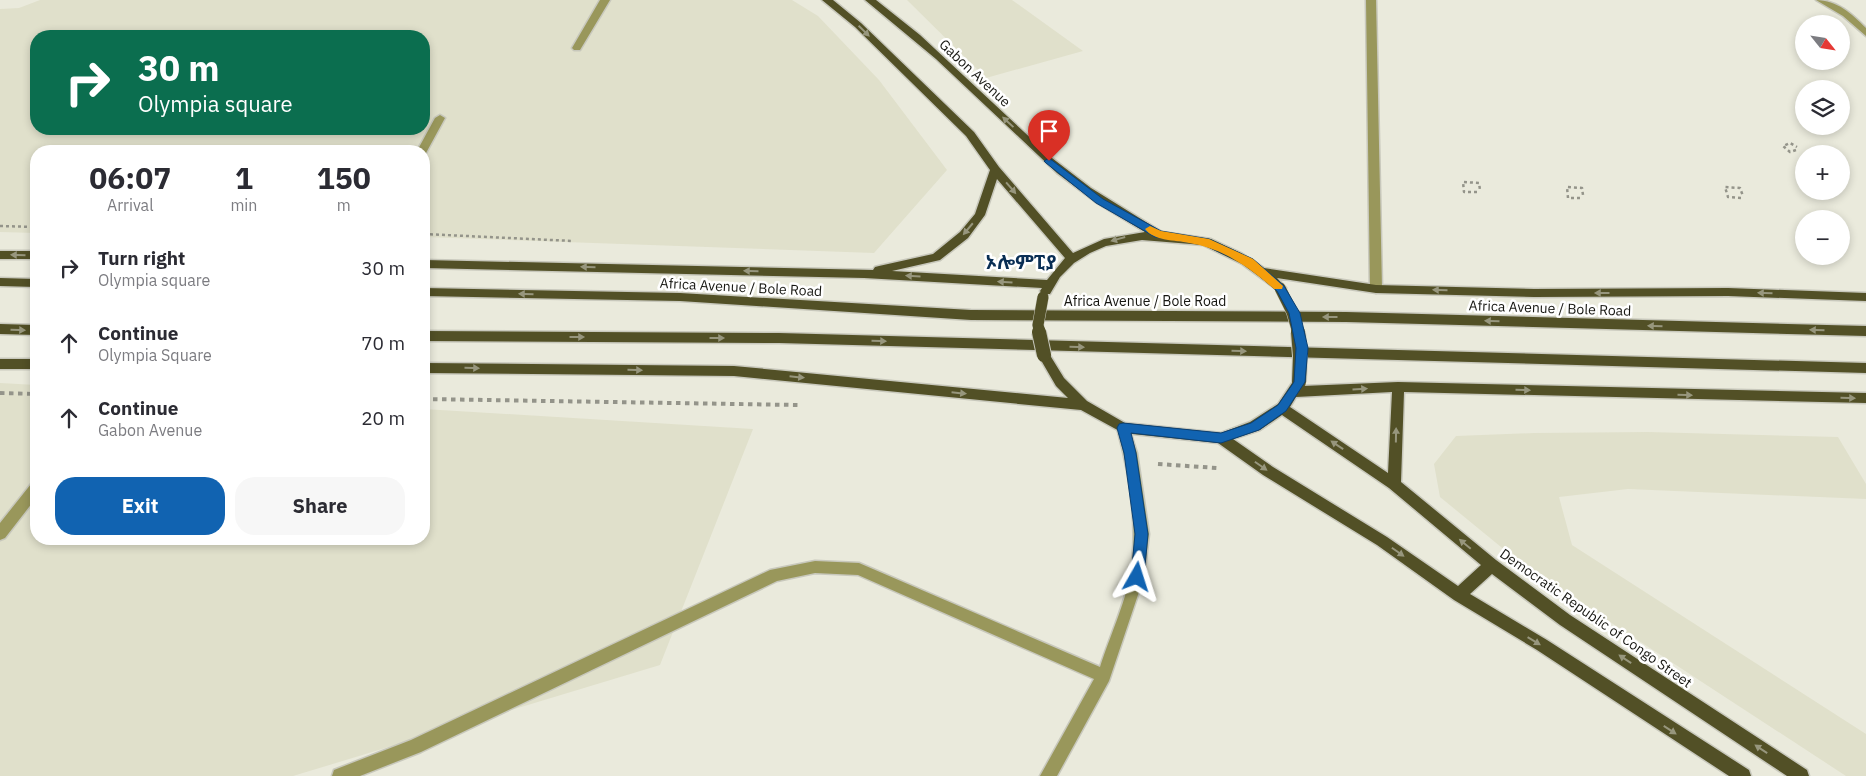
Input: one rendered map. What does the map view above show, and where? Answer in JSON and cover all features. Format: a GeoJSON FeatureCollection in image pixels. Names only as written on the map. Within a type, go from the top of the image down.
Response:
{"type":"FeatureCollection","features":[{"type":"Feature","properties":{"kind":"main road"},"geometry":{"type":"LineString","coordinates":[[827,0],[858,25],[970,134],[995,170],[1072,259]]}},
{"type":"Feature","properties":{"kind":"main road","name":"Gabon Avenue"},"geometry":{"type":"LineString","coordinates":[[870,0],[957,73],[1049,161],[1100,201],[1158,234]]}},
{"type":"Feature","properties":{"kind":"main road"},"geometry":{"type":"LineString","coordinates":[[864,274],[936,257],[964,235],[980,215],[995,170]]}},
{"type":"Feature","properties":{"kind":"main road"},"geometry":{"type":"LineString","coordinates":[[1158,234],[1206,242],[1249,262],[1264,272],[1280,288],[1294,313],[1302,348],[1297,387],[1282,408],[1255,426],[1221,438],[1123,428],[1083,405],[1060,382],[1044,355],[1038,326],[1043,297],[1051,281],[1072,259],[1098,245],[1127,236],[1158,234]]}},
{"type":"Feature","properties":{"kind":"main road"},"geometry":{"type":"LineString","coordinates":[[0,254],[30,255]]}},
{"type":"Feature","properties":{"kind":"main road"},"geometry":{"type":"LineString","coordinates":[[430,264],[864,274],[1051,281]]}},
{"type":"Feature","properties":{"kind":"main road"},"geometry":{"type":"LineString","coordinates":[[1264,272],[1376,289],[1534,293],[1728,292],[1866,297]]}},
{"type":"Feature","properties":{"kind":"main road"},"geometry":{"type":"LineString","coordinates":[[0,282],[30,283]]}},
{"type":"Feature","properties":{"kind":"main road","name":"Africa Avenue / Bole Road"},"geometry":{"type":"LineString","coordinates":[[430,292],[680,297],[971,315],[1346,317],[1866,331]]}},
{"type":"Feature","properties":{"kind":"main road"},"geometry":{"type":"LineString","coordinates":[[0,329],[30,330]]}},
{"type":"Feature","properties":{"kind":"main road"},"geometry":{"type":"LineString","coordinates":[[430,336],[779,338],[1866,368]]}},
{"type":"Feature","properties":{"kind":"main road"},"geometry":{"type":"LineString","coordinates":[[0,364],[30,364]]}},
{"type":"Feature","properties":{"kind":"main road"},"geometry":{"type":"LineString","coordinates":[[430,368],[734,371],[1083,405]]}},
{"type":"Feature","properties":{"kind":"main road"},"geometry":{"type":"LineString","coordinates":[[1297,387],[1398,387],[1866,398]]}},
{"type":"Feature","properties":{"kind":"main road"},"geometry":{"type":"LineString","coordinates":[[1394,484],[1398,387]]}},
{"type":"Feature","properties":{"kind":"main road","name":"Democratic Republic of Congo Street"},"geometry":{"type":"LineString","coordinates":[[1282,408],[1394,484],[1491,565],[1566,620],[1802,776]]}},
{"type":"Feature","properties":{"kind":"main road"},"geometry":{"type":"LineString","coordinates":[[1221,438],[1268,471],[1382,541],[1459,595],[1542,645],[1743,776]]}},
{"type":"Feature","properties":{"kind":"main road"},"geometry":{"type":"LineString","coordinates":[[1459,595],[1491,565]]}},
{"type":"Feature","properties":{"kind":"street"},"geometry":{"type":"LineString","coordinates":[[577,48],[605,0]]}},
{"type":"Feature","properties":{"kind":"street"},"geometry":{"type":"LineString","coordinates":[[1371,0],[1376,289]]}},
{"type":"Feature","properties":{"kind":"street"},"geometry":{"type":"LineString","coordinates":[[1821,0],[1846,14],[1866,33]]}},
{"type":"Feature","properties":{"kind":"street"},"geometry":{"type":"LineString","coordinates":[[425,145],[440,118]]}},
{"type":"Feature","properties":{"kind":"street"},"geometry":{"type":"LineString","coordinates":[[1048,776],[1104,676],[1137,577],[1142,534],[1130,453],[1123,428]]}},
{"type":"Feature","properties":{"kind":"street"},"geometry":{"type":"LineString","coordinates":[[0,534],[30,496]]}},
{"type":"Feature","properties":{"kind":"street"},"geometry":{"type":"LineString","coordinates":[[340,776],[415,746],[775,575],[815,567],[859,569],[1104,676]]}},
{"type":"Feature","properties":{"kind":"path"},"geometry":{"type":"LineString","coordinates":[[1790,142],[1797,149],[1790,152],[1782,146],[1790,142]]}},
{"type":"Feature","properties":{"kind":"path"},"geometry":{"type":"LineString","coordinates":[[1464,182],[1479,182],[1478,191],[1464,192],[1464,182]]}},
{"type":"Feature","properties":{"kind":"path"},"geometry":{"type":"LineString","coordinates":[[1566,187],[1582,188],[1582,196],[1568,198],[1566,187]]}},
{"type":"Feature","properties":{"kind":"path"},"geometry":{"type":"LineString","coordinates":[[1725,187],[1740,188],[1742,197],[1728,198],[1725,187]]}},
{"type":"Feature","properties":{"kind":"path"},"geometry":{"type":"LineString","coordinates":[[0,226],[30,227]]}},
{"type":"Feature","properties":{"kind":"path"},"geometry":{"type":"LineString","coordinates":[[0,393],[30,394]]}},
{"type":"Feature","properties":{"kind":"path"},"geometry":{"type":"LineString","coordinates":[[430,400],[806,405]]}},
{"type":"Feature","properties":{"kind":"path"},"geometry":{"type":"LineString","coordinates":[[1130,453],[1157,464],[1222,468]]}},
{"type":"Feature","properties":{"kind":"shaded area"},"geometry":{"type":"Polygon","coordinates":[[[40,0],[792,0],[818,16],[879,80],[947,170],[874,253],[430,237],[430,145],[30,145],[30,233],[0,232],[0,9],[19,8],[40,0]]]}},
{"type":"Feature","properties":{"kind":"shaded area"},"geometry":{"type":"Polygon","coordinates":[[[907,0],[1012,0],[1083,51],[986,78],[907,0]]]}},
{"type":"Feature","properties":{"kind":"shaded area"},"geometry":{"type":"Polygon","coordinates":[[[0,383],[30,385],[30,545],[430,545],[430,409],[753,429],[660,665],[293,776],[0,776],[0,383]]]}},
{"type":"Feature","properties":{"kind":"shaded area"},"geometry":{"type":"Polygon","coordinates":[[[1648,432],[1838,437],[1866,484],[1866,499],[1628,489],[1559,497],[1572,545],[1866,734],[1866,776],[1846,776],[1523,565],[1440,497],[1434,464],[1456,436],[1648,432]]]}},
{"type":"Feature","properties":{"kind":"slow traffic"},"geometry":{"type":"LineString","coordinates":[[1150,229],[1158,234],[1206,242],[1249,262],[1264,272],[1278,286]]}},
{"type":"Feature","properties":{"kind":"district","name":"ኦሎምፒያ"},"geometry":{"type":"Point","coordinates":[1021,262]}},
{"type":"Feature","properties":{"kind":"route"},"geometry":{"type":"LineString","coordinates":[[1049,161],[1100,201],[1158,234],[1206,242],[1249,262],[1264,272],[1280,288],[1294,313],[1302,348],[1299,382],[1294,392],[1282,408],[1255,426],[1221,438],[1123,428],[1130,453],[1142,534],[1137,577]]}}]}
